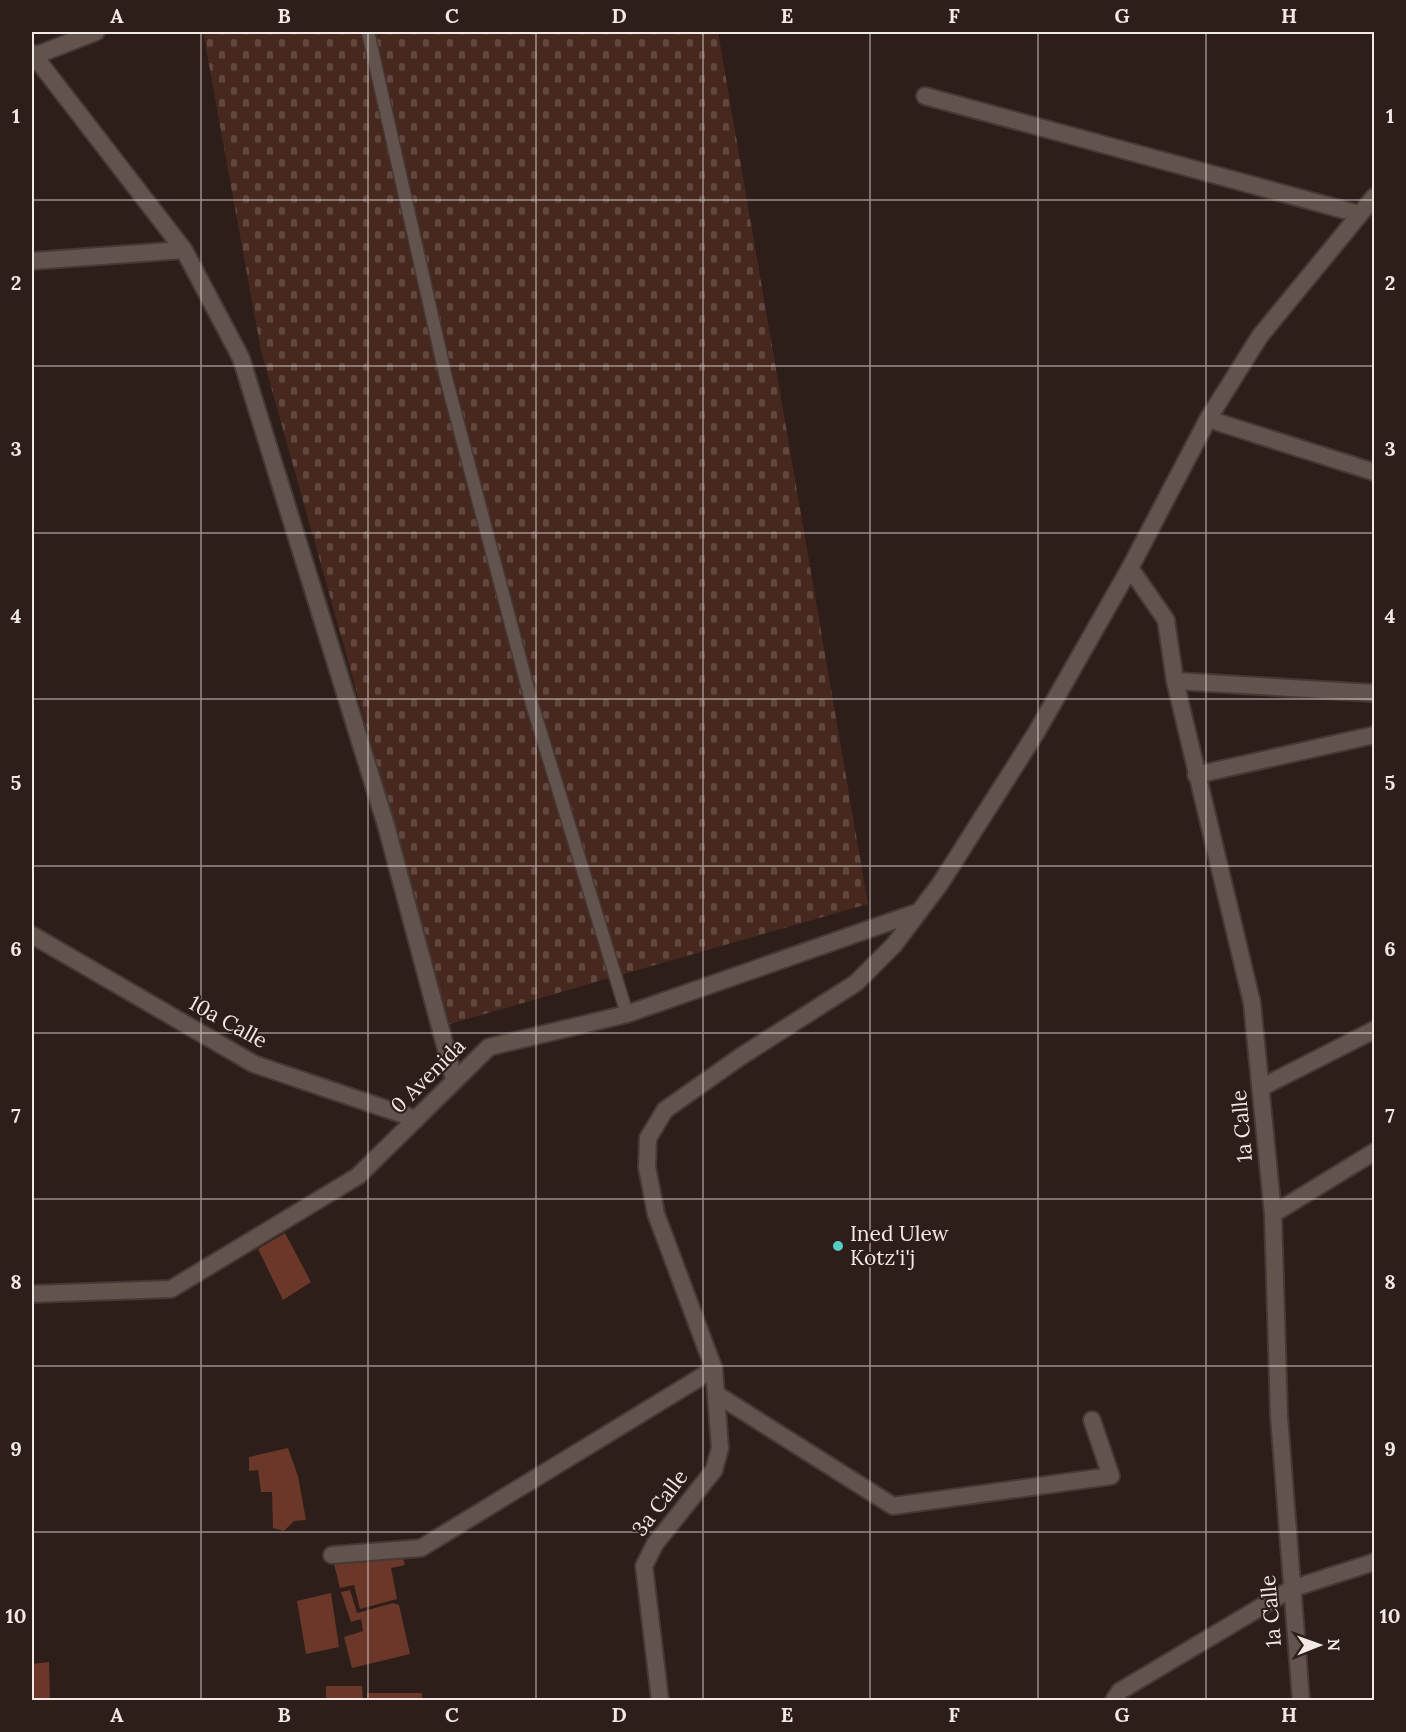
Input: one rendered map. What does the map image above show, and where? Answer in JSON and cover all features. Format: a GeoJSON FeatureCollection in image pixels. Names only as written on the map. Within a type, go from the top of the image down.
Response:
{"type":"FeatureCollection","features":[{"type":"Feature","properties":{"kind":"street"},"geometry":{"type":"LineString","coordinates":[[96,32],[33,55],[184,250],[241,358],[386,825],[454,1079]]}},
{"type":"Feature","properties":{"kind":"street"},"geometry":{"type":"LineString","coordinates":[[925,96],[1359,214]]}},
{"type":"Feature","properties":{"kind":"street"},"geometry":{"type":"LineString","coordinates":[[918,912],[940,885],[1036,733],[1130,568],[1208,419],[1260,336],[1374,197]]}},
{"type":"Feature","properties":{"kind":"street"},"geometry":{"type":"LineString","coordinates":[[32,261],[184,250]]}},
{"type":"Feature","properties":{"kind":"street"},"geometry":{"type":"LineString","coordinates":[[1208,419],[1374,472]]}},
{"type":"Feature","properties":{"kind":"street","name":"1a Calle"},"geometry":{"type":"LineString","coordinates":[[1130,568],[1166,620],[1175,681],[1252,1003],[1273,1214],[1279,1416],[1301,1701]]}},
{"type":"Feature","properties":{"kind":"street"},"geometry":{"type":"LineString","coordinates":[[1175,681],[1374,693]]}},
{"type":"Feature","properties":{"kind":"street"},"geometry":{"type":"LineString","coordinates":[[1197,775],[1374,735]]}},
{"type":"Feature","properties":{"kind":"street","name":"0 Avenida"},"geometry":{"type":"LineString","coordinates":[[32,1294],[171,1289],[358,1176],[489,1047],[627,1014],[918,912]]}},
{"type":"Feature","properties":{"kind":"street","name":"3a Calle"},"geometry":{"type":"LineString","coordinates":[[660,1701],[645,1566],[655,1544],[714,1470],[720,1448],[714,1370],[657,1214],[647,1167],[648,1138],[665,1110],[740,1057],[856,982],[894,945],[918,912]]}},
{"type":"Feature","properties":{"kind":"street","name":"10a Calle"},"geometry":{"type":"LineString","coordinates":[[32,935],[254,1064],[416,1119]]}},
{"type":"Feature","properties":{"kind":"street"},"geometry":{"type":"LineString","coordinates":[[1262,1087],[1374,1030]]}},
{"type":"Feature","properties":{"kind":"street"},"geometry":{"type":"LineString","coordinates":[[1273,1214],[1374,1152]]}},
{"type":"Feature","properties":{"kind":"street"},"geometry":{"type":"LineString","coordinates":[[332,1555],[421,1548],[714,1370]]}},
{"type":"Feature","properties":{"kind":"street"},"geometry":{"type":"LineString","coordinates":[[716,1394],[893,1506],[1112,1476],[1092,1420]]}},
{"type":"Feature","properties":{"kind":"street"},"geometry":{"type":"LineString","coordinates":[[1114,1701],[1120,1691],[1291,1589],[1374,1562]]}},
{"type":"Feature","properties":{"kind":"lane"},"geometry":{"type":"LineString","coordinates":[[368,32],[446,378],[502,592],[532,704],[627,1014]]}},
{"type":"Feature","properties":{"kind":"green space"},"geometry":{"type":"Polygon","coordinates":[[[203,32],[718,32],[868,904],[450,1024],[261,351],[203,32]]]}},
{"type":"Feature","properties":{"kind":"building"},"geometry":{"type":"Polygon","coordinates":[[[285,1233],[311,1282],[283,1300],[258,1249],[285,1233]]]}},
{"type":"Feature","properties":{"kind":"building"},"geometry":{"type":"Polygon","coordinates":[[[288,1448],[298,1476],[306,1520],[294,1521],[284,1531],[273,1528],[272,1492],[261,1492],[258,1470],[249,1471],[249,1457],[288,1448]]]}},
{"type":"Feature","properties":{"kind":"building"},"geometry":{"type":"Polygon","coordinates":[[[402,1555],[405,1565],[391,1568],[397,1599],[360,1609],[354,1585],[340,1588],[333,1560],[402,1555]]]}},
{"type":"Feature","properties":{"kind":"building"},"geometry":{"type":"Polygon","coordinates":[[[350,1590],[357,1613],[393,1603],[399,1605],[410,1654],[352,1668],[344,1637],[363,1631],[361,1619],[351,1622],[341,1592],[350,1590]]]}},
{"type":"Feature","properties":{"kind":"building"},"geometry":{"type":"Polygon","coordinates":[[[331,1593],[339,1647],[306,1654],[297,1601],[331,1593]]]}},
{"type":"Feature","properties":{"kind":"building"},"geometry":{"type":"Polygon","coordinates":[[[49,1662],[50,1700],[32,1700],[32,1664],[49,1662]]]}},
{"type":"Feature","properties":{"kind":"building"},"geometry":{"type":"Polygon","coordinates":[[[326,1686],[362,1686],[363,1700],[326,1700],[326,1686]]]}},
{"type":"Feature","properties":{"kind":"building"},"geometry":{"type":"Polygon","coordinates":[[[367,1693],[422,1693],[422,1700],[367,1700],[367,1693]]]}},
{"type":"Feature","properties":{"kind":"place","name":"Ined Ulew Kotz'i'j"},"geometry":{"type":"Point","coordinates":[838,1246]}}]}
